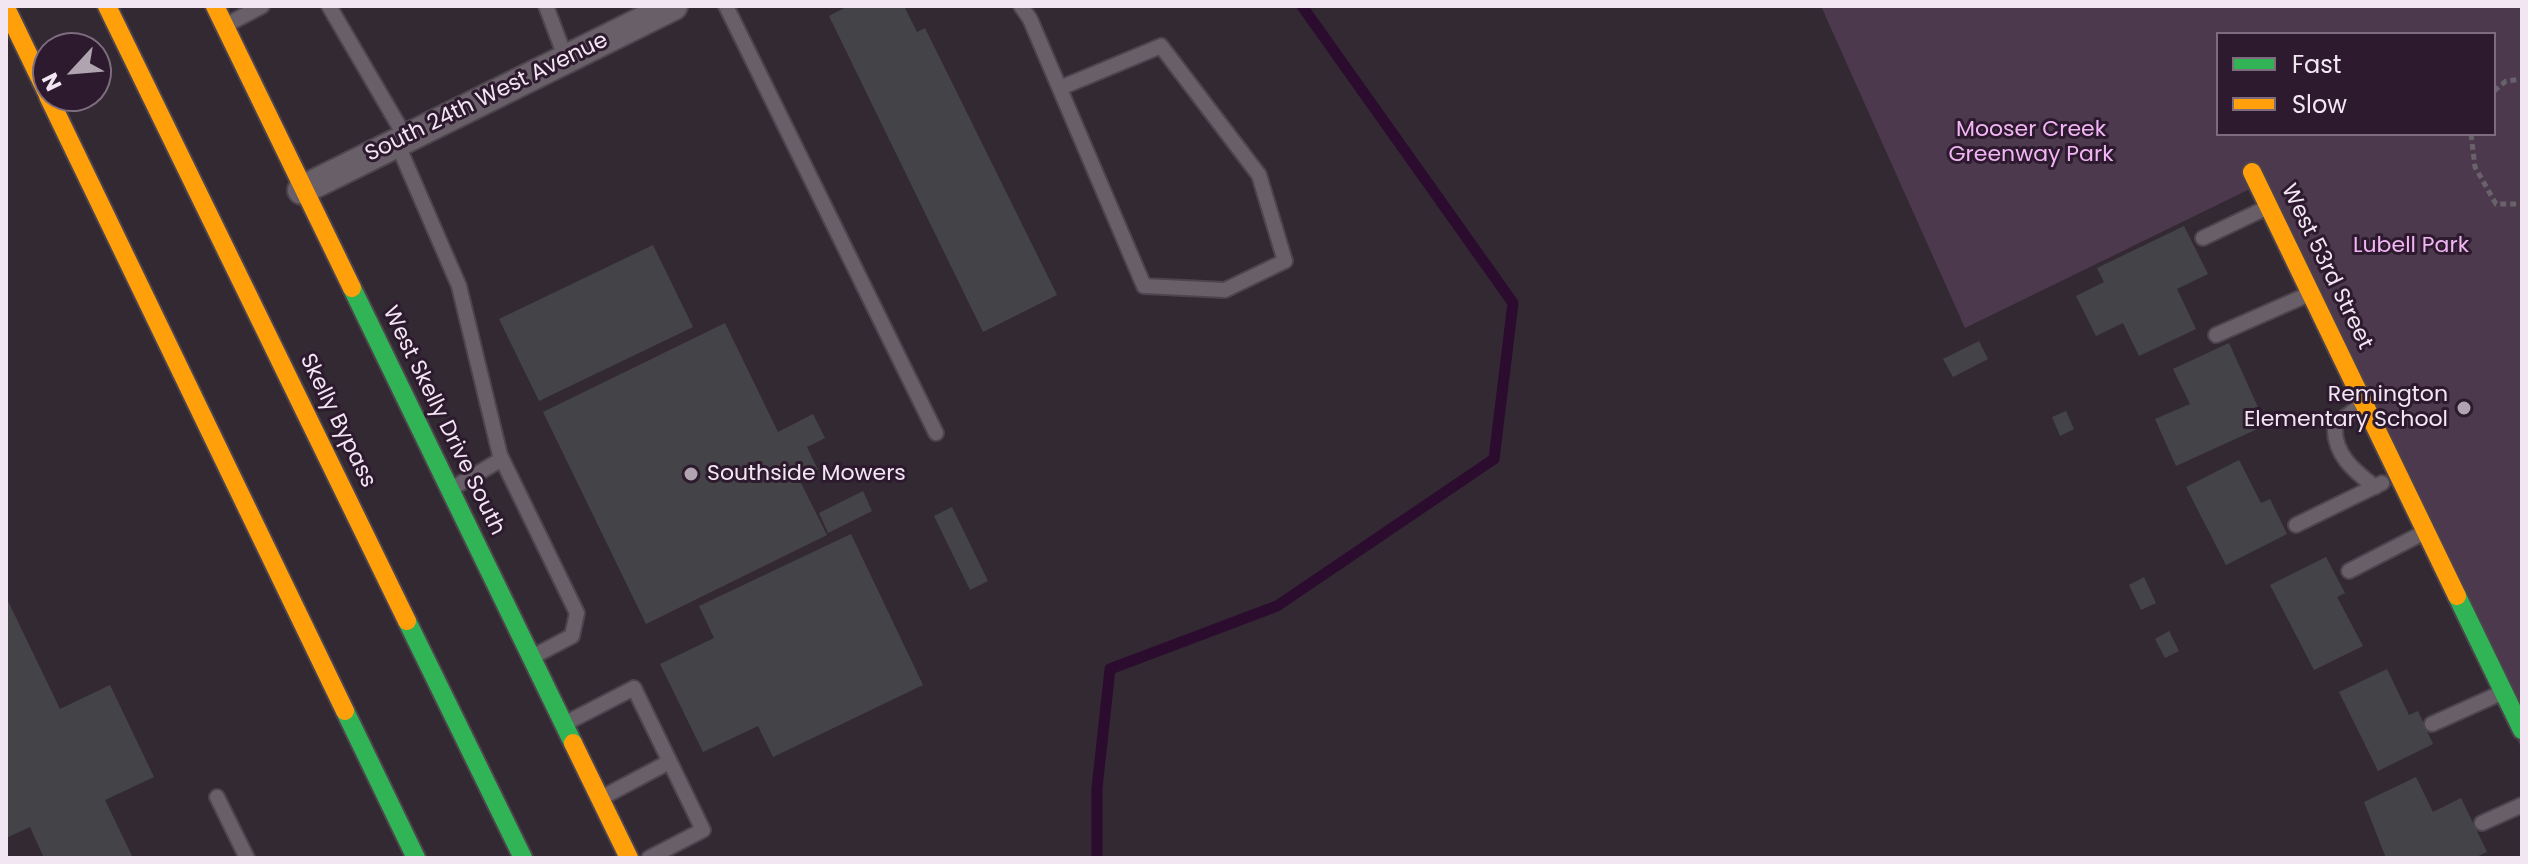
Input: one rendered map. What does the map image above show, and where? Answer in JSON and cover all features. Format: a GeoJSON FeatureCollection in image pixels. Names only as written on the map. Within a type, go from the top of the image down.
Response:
{"type":"FeatureCollection","features":[{"type":"Feature","properties":{"kind":"main road","name":"Skelly Bypass"},"geometry":{"type":"LineString","coordinates":[[107,6],[523,858]]}},
{"type":"Feature","properties":{"kind":"main road","name":"West Skelly Drive South"},"geometry":{"type":"LineString","coordinates":[[215,6],[629,858]]}},
{"type":"Feature","properties":{"kind":"main road"},"geometry":{"type":"LineString","coordinates":[[6,8],[32,62]]}},
{"type":"Feature","properties":{"kind":"main road"},"geometry":{"type":"LineString","coordinates":[[56,112],[416,858]]}},
{"type":"Feature","properties":{"kind":"main road","name":"West 53rd Street"},"geometry":{"type":"LineString","coordinates":[[2252,172],[2522,730]]}},
{"type":"Feature","properties":{"kind":"street","name":"South 24th West Avenue"},"geometry":{"type":"LineString","coordinates":[[302,190],[673,6]]}},
{"type":"Feature","properties":{"kind":"lane"},"geometry":{"type":"LineString","coordinates":[[224,26],[262,6]]}},
{"type":"Feature","properties":{"kind":"lane"},"geometry":{"type":"LineString","coordinates":[[329,6],[401,141],[459,286],[502,459],[577,613],[572,636],[532,657]]}},
{"type":"Feature","properties":{"kind":"lane"},"geometry":{"type":"LineString","coordinates":[[546,6],[566,59]]}},
{"type":"Feature","properties":{"kind":"lane"},"geometry":{"type":"LineString","coordinates":[[726,6],[936,433]]}},
{"type":"Feature","properties":{"kind":"lane"},"geometry":{"type":"LineString","coordinates":[[1021,6],[1060,88],[1144,286],[1225,290],[1285,261],[1259,175],[1161,46],[1060,88]]}},
{"type":"Feature","properties":{"kind":"lane"},"geometry":{"type":"LineString","coordinates":[[2203,238],[2269,207]]}},
{"type":"Feature","properties":{"kind":"lane"},"geometry":{"type":"LineString","coordinates":[[2216,335],[2312,293]]}},
{"type":"Feature","properties":{"kind":"lane"},"geometry":{"type":"LineString","coordinates":[[2364,402],[2335,425],[2334,436],[2351,469],[2375,487]]}},
{"type":"Feature","properties":{"kind":"lane"},"geometry":{"type":"LineString","coordinates":[[451,489],[502,459]]}},
{"type":"Feature","properties":{"kind":"lane"},"geometry":{"type":"LineString","coordinates":[[2296,525],[2399,475]]}},
{"type":"Feature","properties":{"kind":"lane"},"geometry":{"type":"LineString","coordinates":[[2349,571],[2427,531]]}},
{"type":"Feature","properties":{"kind":"lane"},"geometry":{"type":"LineString","coordinates":[[564,724],[634,688],[703,830],[649,858]]}},
{"type":"Feature","properties":{"kind":"lane"},"geometry":{"type":"LineString","coordinates":[[2432,724],[2504,691]]}},
{"type":"Feature","properties":{"kind":"lane"},"geometry":{"type":"LineString","coordinates":[[600,798],[669,762]]}},
{"type":"Feature","properties":{"kind":"lane"},"geometry":{"type":"LineString","coordinates":[[217,797],[247,858]]}},
{"type":"Feature","properties":{"kind":"lane"},"geometry":{"type":"LineString","coordinates":[[2482,823],[2522,805]]}},
{"type":"Feature","properties":{"kind":"path"},"geometry":{"type":"LineString","coordinates":[[2496,89],[2506,81],[2522,79]]}},
{"type":"Feature","properties":{"kind":"path"},"geometry":{"type":"LineString","coordinates":[[2471,136],[2475,167],[2496,204],[2522,204]]}},
{"type":"Feature","properties":{"kind":"green space"},"geometry":{"type":"Polygon","coordinates":[[[1821,6],[2522,6],[2522,750],[2258,185],[1965,328],[1821,6]]]}},
{"type":"Feature","properties":{"kind":"building"},"geometry":{"type":"Polygon","coordinates":[[[848,6],[904,6],[917,32],[925,28],[1057,295],[983,332],[829,16],[848,6]]]}},
{"type":"Feature","properties":{"kind":"building"},"geometry":{"type":"Polygon","coordinates":[[[2184,226],[2208,274],[2177,289],[2196,329],[2139,356],[2123,323],[2096,336],[2076,296],[2104,282],[2097,268],[2184,226]]]}},
{"type":"Feature","properties":{"kind":"building"},"geometry":{"type":"Polygon","coordinates":[[[653,245],[693,327],[539,401],[499,319],[653,245]]]}},
{"type":"Feature","properties":{"kind":"building","name":"Southside Mowers"},"geometry":{"type":"Polygon","coordinates":[[[725,323],[778,432],[813,414],[825,438],[807,447],[818,470],[799,479],[827,535],[646,624],[543,412],[725,323]]]}},
{"type":"Feature","properties":{"kind":"building"},"geometry":{"type":"Polygon","coordinates":[[[1979,341],[1988,359],[1953,377],[1943,359],[1979,341]]]}},
{"type":"Feature","properties":{"kind":"building"},"geometry":{"type":"Polygon","coordinates":[[[2229,343],[2266,425],[2176,466],[2155,419],[2190,404],[2173,369],[2229,343]]]}},
{"type":"Feature","properties":{"kind":"building"},"geometry":{"type":"Polygon","coordinates":[[[2066,411],[2074,429],[2060,436],[2052,417],[2066,411]]]}},
{"type":"Feature","properties":{"kind":"building"},"geometry":{"type":"Polygon","coordinates":[[[2239,460],[2261,503],[2270,499],[2287,534],[2226,565],[2186,487],[2239,460]]]}},
{"type":"Feature","properties":{"kind":"building"},"geometry":{"type":"Polygon","coordinates":[[[863,491],[872,511],[828,533],[819,513],[863,491]]]}},
{"type":"Feature","properties":{"kind":"building"},"geometry":{"type":"Polygon","coordinates":[[[952,507],[988,581],[970,590],[934,516],[952,507]]]}},
{"type":"Feature","properties":{"kind":"building"},"geometry":{"type":"Polygon","coordinates":[[[851,534],[923,685],[773,757],[758,726],[703,752],[660,664],[714,638],[699,606],[851,534]]]}},
{"type":"Feature","properties":{"kind":"building"},"geometry":{"type":"Polygon","coordinates":[[[2326,557],[2345,593],[2337,597],[2363,646],[2314,670],[2270,585],[2326,557]]]}},
{"type":"Feature","properties":{"kind":"building"},"geometry":{"type":"Polygon","coordinates":[[[2144,577],[2156,603],[2141,610],[2129,585],[2144,577]]]}},
{"type":"Feature","properties":{"kind":"building"},"geometry":{"type":"Polygon","coordinates":[[[6,597],[60,709],[110,685],[154,777],[105,800],[133,858],[44,858],[30,827],[6,838],[6,597]]]}},
{"type":"Feature","properties":{"kind":"building"},"geometry":{"type":"Polygon","coordinates":[[[2169,631],[2179,651],[2165,658],[2155,639],[2169,631]]]}},
{"type":"Feature","properties":{"kind":"building"},"geometry":{"type":"Polygon","coordinates":[[[2387,669],[2409,715],[2418,711],[2433,744],[2378,771],[2339,692],[2387,669]]]}},
{"type":"Feature","properties":{"kind":"building"},"geometry":{"type":"Polygon","coordinates":[[[2416,777],[2433,812],[2461,798],[2487,852],[2474,858],[2386,858],[2364,802],[2416,777]]]}},
{"type":"Feature","properties":{"kind":"waterway"},"geometry":{"type":"LineString","coordinates":[[1097,858],[1097,788],[1110,669],[1277,606],[1494,459],[1513,303],[1302,6]]}},
{"type":"Feature","properties":{"kind":"traffic: fast"},"geometry":{"type":"LineString","coordinates":[[352,288],[573,743]]}},
{"type":"Feature","properties":{"kind":"traffic: fast"},"geometry":{"type":"LineString","coordinates":[[2457,596],[2522,730]]}},
{"type":"Feature","properties":{"kind":"traffic: fast"},"geometry":{"type":"LineString","coordinates":[[407,621],[523,858]]}},
{"type":"Feature","properties":{"kind":"traffic: fast"},"geometry":{"type":"LineString","coordinates":[[345,711],[416,858]]}},
{"type":"Feature","properties":{"kind":"traffic: slow"},"geometry":{"type":"LineString","coordinates":[[107,6],[407,621]]}},
{"type":"Feature","properties":{"kind":"traffic: slow"},"geometry":{"type":"LineString","coordinates":[[215,6],[352,288]]}},
{"type":"Feature","properties":{"kind":"traffic: slow"},"geometry":{"type":"LineString","coordinates":[[6,8],[32,62]]}},
{"type":"Feature","properties":{"kind":"traffic: slow"},"geometry":{"type":"LineString","coordinates":[[56,112],[345,711]]}},
{"type":"Feature","properties":{"kind":"traffic: slow"},"geometry":{"type":"LineString","coordinates":[[2252,172],[2457,596]]}},
{"type":"Feature","properties":{"kind":"traffic: slow"},"geometry":{"type":"LineString","coordinates":[[573,743],[629,858]]}},
{"type":"Feature","properties":{"kind":"place","name":"Remington Elementary School"},"geometry":{"type":"Point","coordinates":[2464,408]}},
{"type":"Feature","properties":{"kind":"place","name":"Southside Mowers"},"geometry":{"type":"Point","coordinates":[691,474]}},
{"type":"Feature","properties":{"kind":"park label","name":"Mooser Creek Greenway Park"},"geometry":{"type":"Point","coordinates":[2031,142]}},
{"type":"Feature","properties":{"kind":"park label","name":"Lubell Park"},"geometry":{"type":"Point","coordinates":[2411,246]}}]}
